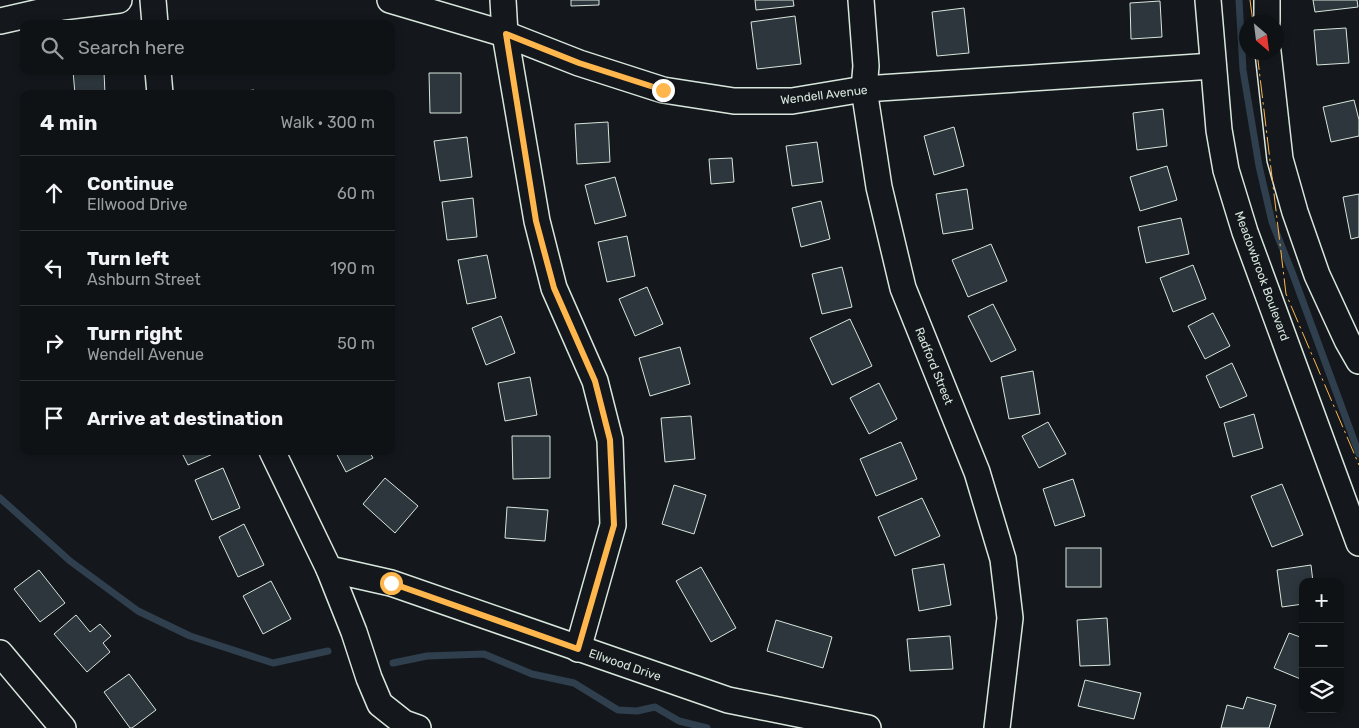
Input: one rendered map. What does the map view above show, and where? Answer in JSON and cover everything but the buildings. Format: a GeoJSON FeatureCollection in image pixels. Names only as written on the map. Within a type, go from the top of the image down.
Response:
{"type":"FeatureCollection","features":[{"type":"Feature","properties":{"kind":"street"},"geometry":{"type":"LineString","coordinates":[[0,21],[62,7],[119,0]]}},
{"type":"Feature","properties":{"kind":"street"},"geometry":{"type":"LineString","coordinates":[[153,0],[155,20]]}},
{"type":"Feature","properties":{"kind":"street","name":"Wendell Avenue"},"geometry":{"type":"LineString","coordinates":[[390,0],[506,34],[579,63],[663,90],[725,100],[792,101],[864,89],[1213,66]]}},
{"type":"Feature","properties":{"kind":"street"},"geometry":{"type":"LineString","coordinates":[[503,0],[506,34],[536,221],[554,288],[595,381],[610,440],[614,525],[578,649]]}},
{"type":"Feature","properties":{"kind":"street","name":"Radford Street"},"geometry":{"type":"LineString","coordinates":[[861,0],[866,66],[864,89],[879,187],[903,288],[977,472],[1003,558],[1010,618],[998,728]]}},
{"type":"Feature","properties":{"kind":"street","name":"Meadowbrook Boulevard"},"geometry":{"type":"LineString","coordinates":[[1208,0],[1219,130],[1226,170],[1245,232],[1359,542]]}},
{"type":"Feature","properties":{"kind":"street"},"geometry":{"type":"LineString","coordinates":[[1266,0],[1267,15]]}},
{"type":"Feature","properties":{"kind":"street"},"geometry":{"type":"LineString","coordinates":[[1269,60],[1280,158],[1295,212],[1317,275],[1347,340],[1359,361]]}},
{"type":"Feature","properties":{"kind":"street"},"geometry":{"type":"LineString","coordinates":[[158,75],[160,90]]}},
{"type":"Feature","properties":{"kind":"street"},"geometry":{"type":"LineString","coordinates":[[274,455],[329,569],[354,632],[368,678],[380,704],[404,723],[418,728]]}},
{"type":"Feature","properties":{"kind":"street","name":"Ellwood Drive"},"geometry":{"type":"LineString","coordinates":[[329,569],[391,583],[728,700],[868,728]]}},
{"type":"Feature","properties":{"kind":"street"},"geometry":{"type":"LineString","coordinates":[[0,653],[63,728]]}},
{"type":"Feature","properties":{"kind":"waterway"},"geometry":{"type":"LineString","coordinates":[[1239,0],[1243,70],[1259,166],[1272,222],[1359,454]]}},
{"type":"Feature","properties":{"kind":"waterway"},"geometry":{"type":"LineString","coordinates":[[0,498],[70,561],[138,611],[190,636],[273,663],[328,651]]}},
{"type":"Feature","properties":{"kind":"waterway"},"geometry":{"type":"LineString","coordinates":[[393,663],[427,656],[484,654],[532,674],[574,683],[618,710],[637,711],[655,707],[679,721],[707,728]]}},
{"type":"Feature","properties":{"kind":"power"},"geometry":{"type":"LineString","coordinates":[[1250,0],[1252,15]]}},
{"type":"Feature","properties":{"kind":"power"},"geometry":{"type":"LineString","coordinates":[[1258,60],[1286,294],[1359,465]]}},
{"type":"Feature","properties":{"kind":"route"},"geometry":{"type":"LineString","coordinates":[[391,583],[578,649],[614,525],[610,440],[595,381],[554,288],[536,221],[506,34],[579,63],[663,90]]}}]}
